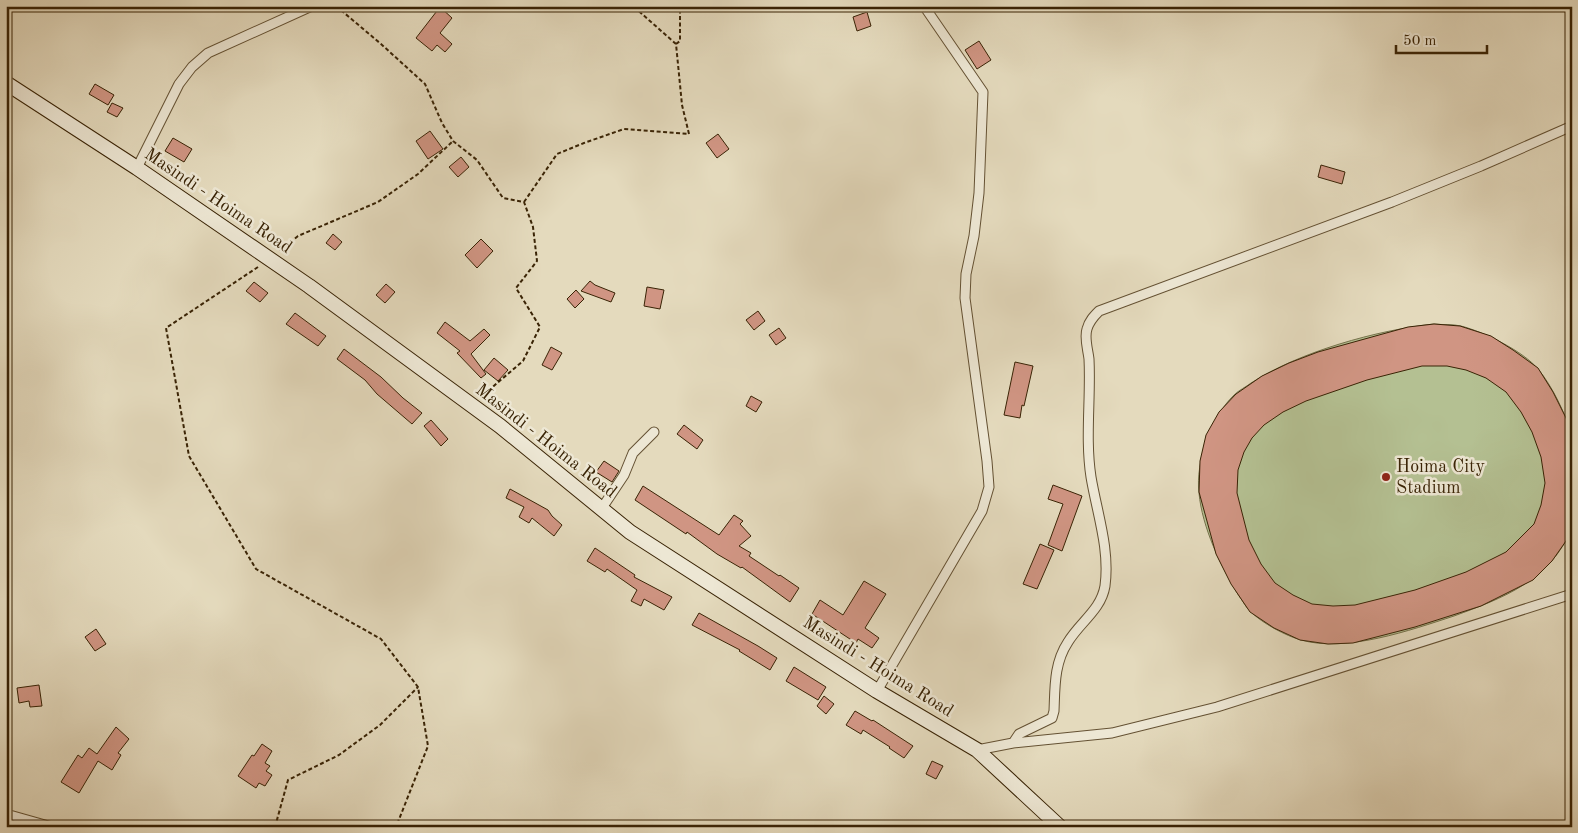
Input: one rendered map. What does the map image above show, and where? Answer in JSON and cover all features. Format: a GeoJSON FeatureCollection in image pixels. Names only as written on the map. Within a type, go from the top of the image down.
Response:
{"type":"FeatureCollection","features":[{"type":"Feature","properties":{"kind":"main road","name":"Masindi - Hoima Road"},"geometry":{"type":"LineString","coordinates":[[6,84],[137,168],[309,286],[507,431],[630,532],[877,691],[977,750],[1060,827]]}},
{"type":"Feature","properties":{"kind":"street"},"geometry":{"type":"LineString","coordinates":[[137,168],[180,84],[192,67],[208,53],[312,6]]}},
{"type":"Feature","properties":{"kind":"street"},"geometry":{"type":"LineString","coordinates":[[877,691],[982,510],[989,487],[965,298],[966,274],[974,236],[978,202],[983,92],[924,6]]}},
{"type":"Feature","properties":{"kind":"street"},"geometry":{"type":"LineString","coordinates":[[1013,743],[1019,734],[1052,718],[1056,670],[1062,652],[1069,640],[1099,604],[1105,587],[1105,543],[1091,475],[1089,359],[1086,331],[1091,319],[1100,311],[1401,198],[1481,166],[1572,126]]}},
{"type":"Feature","properties":{"kind":"street"},"geometry":{"type":"LineString","coordinates":[[602,508],[624,475],[633,453],[654,432]]}},
{"type":"Feature","properties":{"kind":"street"},"geometry":{"type":"LineString","coordinates":[[977,750],[1013,743],[1112,733],[1217,707],[1572,594]]}},
{"type":"Feature","properties":{"kind":"street"},"geometry":{"type":"LineString","coordinates":[[6,814],[52,827]]}},
{"type":"Feature","properties":{"kind":"path"},"geometry":{"type":"LineString","coordinates":[[336,6],[425,84],[442,123],[453,141],[477,160],[503,198],[524,202]]}},
{"type":"Feature","properties":{"kind":"path"},"geometry":{"type":"LineString","coordinates":[[524,202],[557,154],[584,142],[624,129],[689,134],[682,105],[676,44],[633,6]]}},
{"type":"Feature","properties":{"kind":"path"},"geometry":{"type":"LineString","coordinates":[[676,44],[680,41],[680,6]]}},
{"type":"Feature","properties":{"kind":"path"},"geometry":{"type":"LineString","coordinates":[[396,827],[428,746],[418,687],[381,639],[256,569],[189,456],[166,328],[270,259],[298,236],[378,202],[418,174],[453,141]]}},
{"type":"Feature","properties":{"kind":"path"},"geometry":{"type":"LineString","coordinates":[[476,409],[489,390],[522,360],[540,327],[516,288],[537,261],[533,227],[524,202]]}},
{"type":"Feature","properties":{"kind":"path"},"geometry":{"type":"LineString","coordinates":[[275,827],[288,780],[347,749],[380,725],[418,687]]}},
{"type":"Feature","properties":{"kind":"green space","name":"Hoima City Stadium"},"geometry":{"type":"Polygon","coordinates":[[[1434,324],[1461,326],[1492,337],[1531,362],[1549,384],[1572,434],[1572,528],[1563,546],[1551,562],[1538,574],[1507,594],[1454,616],[1399,633],[1358,642],[1338,644],[1301,640],[1281,632],[1261,620],[1246,606],[1226,572],[1208,533],[1201,506],[1198,481],[1203,454],[1212,427],[1226,404],[1236,393],[1270,372],[1315,352],[1339,344],[1388,331],[1434,324]]]}},
{"type":"Feature","properties":{"kind":"building"},"geometry":{"type":"Polygon","coordinates":[[[440,7],[452,18],[440,33],[452,44],[445,52],[437,45],[432,51],[416,38],[440,7]]]}},
{"type":"Feature","properties":{"kind":"building"},"geometry":{"type":"Polygon","coordinates":[[[867,12],[871,26],[857,31],[853,17],[867,12]]]}},
{"type":"Feature","properties":{"kind":"building"},"geometry":{"type":"Polygon","coordinates":[[[979,41],[991,60],[977,69],[965,50],[979,41]]]}},
{"type":"Feature","properties":{"kind":"building"},"geometry":{"type":"Polygon","coordinates":[[[95,84],[114,95],[108,105],[89,94],[95,84]]]}},
{"type":"Feature","properties":{"kind":"building"},"geometry":{"type":"Polygon","coordinates":[[[112,103],[123,108],[117,117],[107,112],[112,103]]]}},
{"type":"Feature","properties":{"kind":"building"},"geometry":{"type":"Polygon","coordinates":[[[430,131],[443,149],[428,159],[416,141],[430,131]]]}},
{"type":"Feature","properties":{"kind":"building"},"geometry":{"type":"Polygon","coordinates":[[[718,134],[729,149],[717,158],[706,143],[718,134]]]}},
{"type":"Feature","properties":{"kind":"building"},"geometry":{"type":"Polygon","coordinates":[[[173,138],[192,149],[184,162],[165,151],[173,138]]]}},
{"type":"Feature","properties":{"kind":"building"},"geometry":{"type":"Polygon","coordinates":[[[461,157],[469,167],[458,177],[449,167],[461,157]]]}},
{"type":"Feature","properties":{"kind":"building"},"geometry":{"type":"Polygon","coordinates":[[[1321,165],[1345,172],[1342,184],[1318,177],[1321,165]]]}},
{"type":"Feature","properties":{"kind":"building"},"geometry":{"type":"Polygon","coordinates":[[[333,234],[342,242],[335,250],[326,243],[333,234]]]}},
{"type":"Feature","properties":{"kind":"building"},"geometry":{"type":"Polygon","coordinates":[[[481,239],[493,251],[477,268],[465,255],[481,239]]]}},
{"type":"Feature","properties":{"kind":"building"},"geometry":{"type":"Polygon","coordinates":[[[590,281],[615,293],[611,302],[581,291],[590,281]]]}},
{"type":"Feature","properties":{"kind":"building"},"geometry":{"type":"Polygon","coordinates":[[[254,282],[268,293],[260,302],[246,291],[254,282]]]}},
{"type":"Feature","properties":{"kind":"building"},"geometry":{"type":"Polygon","coordinates":[[[386,284],[395,292],[385,303],[376,295],[386,284]]]}},
{"type":"Feature","properties":{"kind":"building"},"geometry":{"type":"Polygon","coordinates":[[[647,287],[664,290],[660,309],[644,306],[647,287]]]}},
{"type":"Feature","properties":{"kind":"building"},"geometry":{"type":"Polygon","coordinates":[[[576,290],[584,299],[575,308],[567,299],[576,290]]]}},
{"type":"Feature","properties":{"kind":"building"},"geometry":{"type":"Polygon","coordinates":[[[758,311],[765,321],[754,330],[746,320],[758,311]]]}},
{"type":"Feature","properties":{"kind":"building"},"geometry":{"type":"Polygon","coordinates":[[[295,313],[326,336],[318,346],[286,324],[295,313]]]}},
{"type":"Feature","properties":{"kind":"building"},"geometry":{"type":"Polygon","coordinates":[[[445,322],[470,341],[484,329],[490,335],[471,354],[486,374],[481,378],[457,353],[460,351],[437,333],[445,322]]]}},
{"type":"Feature","properties":{"kind":"building"},"geometry":{"type":"Polygon","coordinates":[[[1434,324],[1460,326],[1491,336],[1538,368],[1553,392],[1572,434],[1572,528],[1566,541],[1552,561],[1533,580],[1481,606],[1415,627],[1353,643],[1328,644],[1300,640],[1274,628],[1250,612],[1231,584],[1216,554],[1199,492],[1200,461],[1206,435],[1219,412],[1236,394],[1262,376],[1318,352],[1408,327],[1434,324]],[[1422,366],[1367,380],[1306,401],[1283,412],[1264,425],[1252,438],[1244,452],[1238,470],[1237,493],[1249,540],[1261,564],[1275,583],[1293,595],[1312,604],[1333,606],[1355,605],[1415,590],[1466,572],[1506,552],[1534,524],[1541,505],[1545,483],[1541,457],[1532,432],[1521,412],[1506,392],[1486,378],[1466,370],[1447,366],[1422,366]]]}},
{"type":"Feature","properties":{"kind":"building"},"geometry":{"type":"Polygon","coordinates":[[[779,328],[786,338],[776,345],[769,335],[779,328]]]}},
{"type":"Feature","properties":{"kind":"building"},"geometry":{"type":"Polygon","coordinates":[[[551,347],[562,353],[552,370],[542,365],[551,347]]]}},
{"type":"Feature","properties":{"kind":"building"},"geometry":{"type":"Polygon","coordinates":[[[344,349],[381,377],[422,413],[412,424],[377,394],[365,380],[337,359],[344,349]]]}},
{"type":"Feature","properties":{"kind":"building"},"geometry":{"type":"Polygon","coordinates":[[[494,358],[508,370],[498,381],[484,370],[494,358]]]}},
{"type":"Feature","properties":{"kind":"building"},"geometry":{"type":"Polygon","coordinates":[[[1015,362],[1033,366],[1020,418],[1004,415],[1015,362]]]}},
{"type":"Feature","properties":{"kind":"building"},"geometry":{"type":"Polygon","coordinates":[[[751,396],[762,402],[756,412],[746,406],[751,396]]]}},
{"type":"Feature","properties":{"kind":"building"},"geometry":{"type":"Polygon","coordinates":[[[431,420],[448,439],[441,446],[424,426],[431,420]]]}},
{"type":"Feature","properties":{"kind":"building"},"geometry":{"type":"Polygon","coordinates":[[[684,425],[703,440],[697,449],[677,434],[684,425]]]}},
{"type":"Feature","properties":{"kind":"building"},"geometry":{"type":"Polygon","coordinates":[[[604,461],[619,471],[612,482],[596,472],[604,461]]]}},
{"type":"Feature","properties":{"kind":"building"},"geometry":{"type":"Polygon","coordinates":[[[1053,485],[1082,496],[1062,551],[1048,545],[1063,504],[1048,499],[1053,485]]]}},
{"type":"Feature","properties":{"kind":"building"},"geometry":{"type":"Polygon","coordinates":[[[643,486],[719,535],[734,515],[743,521],[740,524],[751,536],[739,546],[751,553],[749,556],[799,588],[790,602],[742,567],[717,554],[687,532],[686,534],[635,500],[643,486]]]}},
{"type":"Feature","properties":{"kind":"building"},"geometry":{"type":"Polygon","coordinates":[[[510,489],[548,510],[562,525],[554,536],[532,518],[529,523],[519,517],[524,507],[506,498],[510,489]]]}},
{"type":"Feature","properties":{"kind":"building"},"geometry":{"type":"Polygon","coordinates":[[[1040,544],[1054,550],[1037,589],[1023,584],[1040,544]]]}},
{"type":"Feature","properties":{"kind":"building"},"geometry":{"type":"Polygon","coordinates":[[[595,548],[635,575],[634,577],[672,597],[664,610],[644,599],[641,606],[631,601],[637,590],[607,569],[605,572],[587,561],[595,548]]]}},
{"type":"Feature","properties":{"kind":"building"},"geometry":{"type":"Polygon","coordinates":[[[864,581],[886,594],[865,628],[879,638],[872,648],[858,639],[856,643],[812,614],[820,600],[843,615],[864,581]]]}},
{"type":"Feature","properties":{"kind":"building"},"geometry":{"type":"Polygon","coordinates":[[[699,613],[777,658],[770,670],[740,650],[692,625],[699,613]]]}},
{"type":"Feature","properties":{"kind":"building"},"geometry":{"type":"Polygon","coordinates":[[[96,629],[106,644],[95,651],[85,637],[96,629]]]}},
{"type":"Feature","properties":{"kind":"building"},"geometry":{"type":"Polygon","coordinates":[[[794,667],[826,687],[818,700],[786,681],[794,667]]]}},
{"type":"Feature","properties":{"kind":"building"},"geometry":{"type":"Polygon","coordinates":[[[39,685],[42,706],[30,707],[29,701],[19,703],[17,688],[39,685]]]}},
{"type":"Feature","properties":{"kind":"building"},"geometry":{"type":"Polygon","coordinates":[[[824,696],[834,704],[826,714],[817,706],[824,696]]]}},
{"type":"Feature","properties":{"kind":"building"},"geometry":{"type":"Polygon","coordinates":[[[855,711],[873,720],[913,746],[904,758],[863,730],[861,734],[846,725],[855,711]]]}},
{"type":"Feature","properties":{"kind":"building"},"geometry":{"type":"Polygon","coordinates":[[[116,727],[129,739],[118,753],[121,755],[112,770],[98,761],[79,793],[61,782],[78,755],[82,758],[89,748],[97,754],[116,727]]]}},
{"type":"Feature","properties":{"kind":"building"},"geometry":{"type":"Polygon","coordinates":[[[262,744],[272,751],[265,763],[270,766],[266,771],[272,775],[265,786],[259,783],[256,788],[238,776],[262,744]]]}},
{"type":"Feature","properties":{"kind":"building"},"geometry":{"type":"Polygon","coordinates":[[[932,761],[943,766],[936,779],[926,774],[932,761]]]}},
{"type":"Feature","properties":{"kind":"place","name":"Hoima City Stadium"},"geometry":{"type":"Point","coordinates":[1386,477]}}]}
